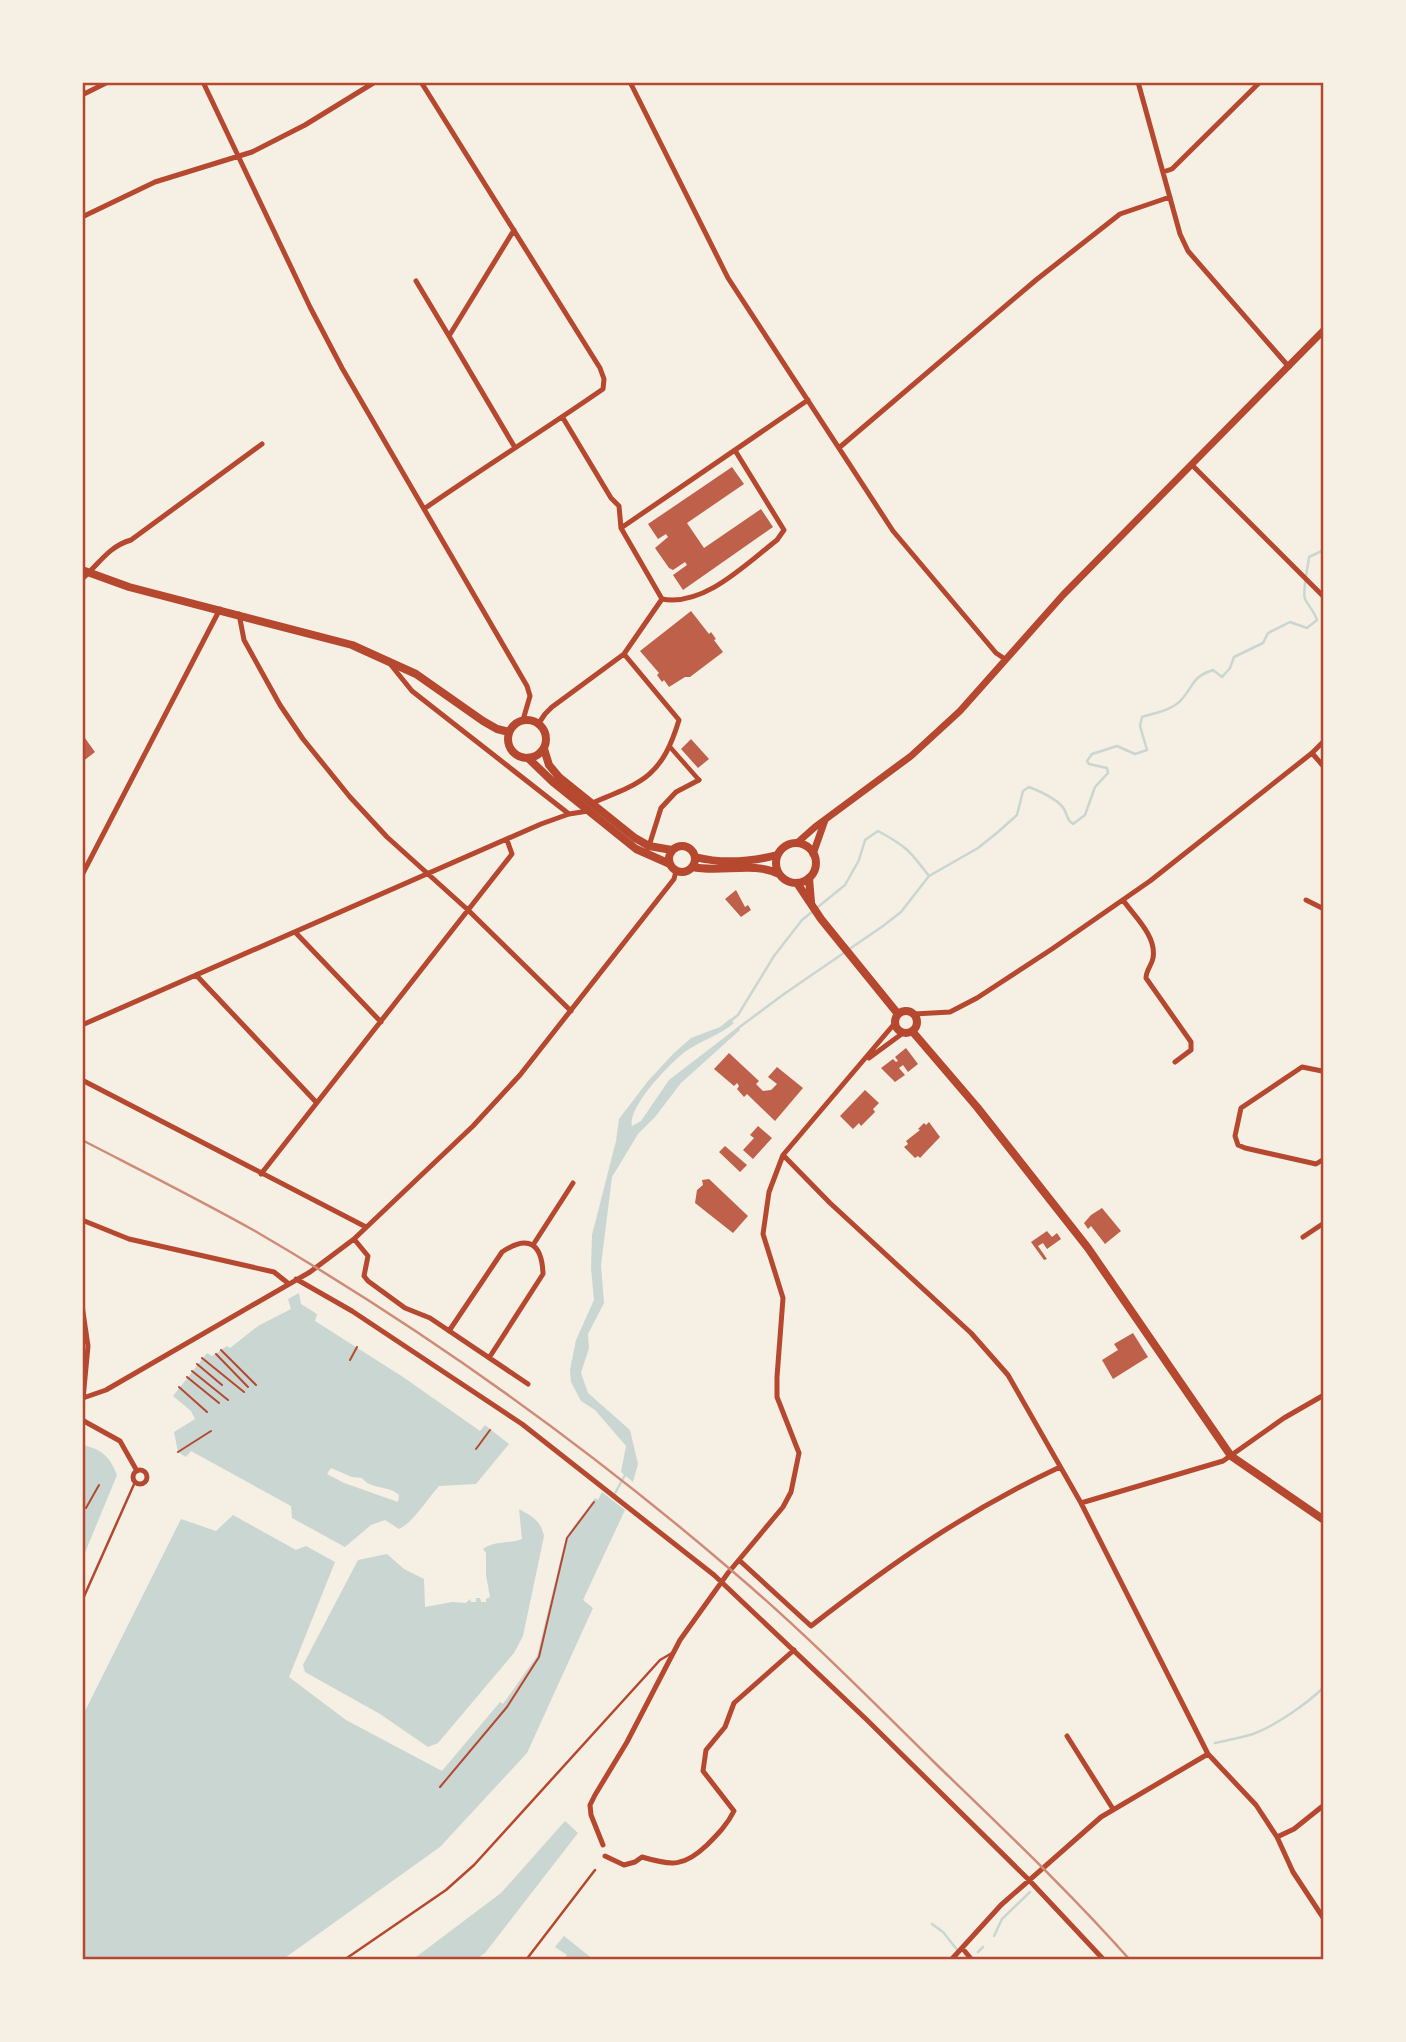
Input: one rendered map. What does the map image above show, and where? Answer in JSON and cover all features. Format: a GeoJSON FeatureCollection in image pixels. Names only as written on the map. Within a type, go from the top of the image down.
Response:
{"type":"FeatureCollection","features":[{"type":"Feature","properties":{"kind":"main road"},"geometry":{"type":"LineString","coordinates":[[85,574],[338,640],[387,659],[428,681],[483,721],[509,732]]}},
{"type":"Feature","properties":{"kind":"main road"},"geometry":{"type":"LineString","coordinates":[[528,758],[569,796],[590,807],[649,846],[672,850],[684,846],[691,850],[695,858],[692,867],[685,872],[676,871],[670,864],[636,849],[590,807],[559,778],[549,765],[544,749],[546,732],[539,723],[523,720],[512,726],[508,738],[511,750],[522,758],[540,754],[544,749]]}},
{"type":"Feature","properties":{"kind":"main road"},"geometry":{"type":"LineString","coordinates":[[692,867],[720,870],[759,867],[797,883],[809,878],[816,867],[809,848],[797,843],[785,846],[777,855],[779,874]]}},
{"type":"Feature","properties":{"kind":"main road"},"geometry":{"type":"LineString","coordinates":[[670,864],[672,850]]}},
{"type":"Feature","properties":{"kind":"main road"},"geometry":{"type":"LineString","coordinates":[[695,858],[724,862],[777,855]]}},
{"type":"Feature","properties":{"kind":"main road"},"geometry":{"type":"LineString","coordinates":[[809,878],[812,904]]}},
{"type":"Feature","properties":{"kind":"main road"},"geometry":{"type":"LineString","coordinates":[[797,883],[897,1019],[898,1029],[908,1032],[976,1107],[1084,1242],[1231,1456],[1324,1520]]}},
{"type":"Feature","properties":{"kind":"main road"},"geometry":{"type":"LineString","coordinates":[[897,1019],[904,1011],[914,1014],[917,1023],[908,1032]]}},
{"type":"Feature","properties":{"kind":"street"},"geometry":{"type":"LineString","coordinates":[[82,95],[108,82]]}},
{"type":"Feature","properties":{"kind":"street"},"geometry":{"type":"LineString","coordinates":[[203,82],[310,307],[527,686],[530,696],[523,720]]}},
{"type":"Feature","properties":{"kind":"street"},"geometry":{"type":"LineString","coordinates":[[82,218],[155,182],[238,158],[305,125],[375,82]]}},
{"type":"Feature","properties":{"kind":"street"},"geometry":{"type":"LineString","coordinates":[[421,82],[600,368],[604,379],[603,389],[563,418],[514,446],[424,509]]}},
{"type":"Feature","properties":{"kind":"street"},"geometry":{"type":"LineString","coordinates":[[630,82],[729,278],[808,400],[894,531],[996,653],[1005,659]]}},
{"type":"Feature","properties":{"kind":"street"},"geometry":{"type":"LineString","coordinates":[[1138,82],[1180,234],[1188,251],[1289,367]]}},
{"type":"Feature","properties":{"kind":"street"},"geometry":{"type":"LineString","coordinates":[[1163,172],[1172,169],[1260,82]]}},
{"type":"Feature","properties":{"kind":"street"},"geometry":{"type":"LineString","coordinates":[[840,447],[1036,281],[1120,214],[1170,197]]}},
{"type":"Feature","properties":{"kind":"street"},"geometry":{"type":"LineString","coordinates":[[449,336],[513,230]]}},
{"type":"Feature","properties":{"kind":"street"},"geometry":{"type":"LineString","coordinates":[[416,281],[514,446]]}},
{"type":"Feature","properties":{"kind":"street"},"geometry":{"type":"LineString","coordinates":[[797,843],[911,757],[960,711],[1063,595],[1324,330]]}},
{"type":"Feature","properties":{"kind":"street"},"geometry":{"type":"LineString","coordinates":[[621,528],[736,452],[808,400]]}},
{"type":"Feature","properties":{"kind":"street"},"geometry":{"type":"LineString","coordinates":[[563,418],[611,498],[619,506],[621,528],[636,558],[662,599],[670,601],[712,590],[777,540],[784,530],[736,452]]}},
{"type":"Feature","properties":{"kind":"street"},"geometry":{"type":"LineString","coordinates":[[85,574],[121,543],[131,540],[262,444]]}},
{"type":"Feature","properties":{"kind":"street"},"geometry":{"type":"LineString","coordinates":[[1191,464],[1324,597]]}},
{"type":"Feature","properties":{"kind":"street"},"geometry":{"type":"LineString","coordinates":[[539,723],[552,707],[624,654],[662,599]]}},
{"type":"Feature","properties":{"kind":"street"},"geometry":{"type":"LineString","coordinates":[[82,876],[220,609]]}},
{"type":"Feature","properties":{"kind":"street"},"geometry":{"type":"LineString","coordinates":[[239,614],[244,640],[279,705],[350,797],[387,837],[468,910],[571,1011]]}},
{"type":"Feature","properties":{"kind":"street"},"geometry":{"type":"LineString","coordinates":[[387,659],[412,691],[565,810],[590,807],[633,787],[656,768],[670,747],[679,720],[624,654]]}},
{"type":"Feature","properties":{"kind":"street"},"geometry":{"type":"LineString","coordinates":[[914,1014],[950,1012],[977,998],[1150,881],[1324,741]]}},
{"type":"Feature","properties":{"kind":"street"},"geometry":{"type":"LineString","coordinates":[[649,846],[661,808],[676,792],[699,780],[670,747]]}},
{"type":"Feature","properties":{"kind":"street"},"geometry":{"type":"LineString","coordinates":[[1312,753],[1324,767]]}},
{"type":"Feature","properties":{"kind":"street"},"geometry":{"type":"LineString","coordinates":[[82,1025],[560,817],[569,796]]}},
{"type":"Feature","properties":{"kind":"street"},"geometry":{"type":"LineString","coordinates":[[813,854],[826,820]]}},
{"type":"Feature","properties":{"kind":"street"},"geometry":{"type":"LineString","coordinates":[[261,1174],[512,854],[507,840]]}},
{"type":"Feature","properties":{"kind":"street"},"geometry":{"type":"LineString","coordinates":[[82,1305],[88,1346],[83,1399],[106,1390],[310,1272],[354,1239],[473,1126],[520,1075],[674,879],[676,871]]}},
{"type":"Feature","properties":{"kind":"street"},"geometry":{"type":"LineString","coordinates":[[1123,900],[1152,939],[1153,961],[1146,972],[1146,978],[1191,1042],[1191,1050],[1175,1062]]}},
{"type":"Feature","properties":{"kind":"street"},"geometry":{"type":"LineString","coordinates":[[1306,900],[1324,909]]}},
{"type":"Feature","properties":{"kind":"street"},"geometry":{"type":"LineString","coordinates":[[295,932],[380,1022]]}},
{"type":"Feature","properties":{"kind":"street"},"geometry":{"type":"LineString","coordinates":[[196,975],[316,1102]]}},
{"type":"Feature","properties":{"kind":"street"},"geometry":{"type":"LineString","coordinates":[[603,1845],[591,1815],[592,1800],[665,1673],[673,1652],[721,1582],[783,1507],[791,1493],[799,1453],[777,1397],[783,1298],[763,1234],[769,1195],[783,1155],[897,1019]]}},
{"type":"Feature","properties":{"kind":"street"},"geometry":{"type":"LineString","coordinates":[[866,1059],[908,1032]]}},
{"type":"Feature","properties":{"kind":"street"},"geometry":{"type":"LineString","coordinates":[[1324,1073],[1302,1067],[1241,1108],[1235,1136],[1238,1145],[1245,1148],[1316,1164],[1324,1159]]}},
{"type":"Feature","properties":{"kind":"street"},"geometry":{"type":"LineString","coordinates":[[82,1080],[366,1227]]}},
{"type":"Feature","properties":{"kind":"street"},"geometry":{"type":"LineString","coordinates":[[783,1155],[830,1203],[971,1333],[1008,1375],[1081,1503],[1208,1754],[1256,1805],[1277,1837],[1293,1872],[1324,1919]]}},
{"type":"Feature","properties":{"kind":"street"},"geometry":{"type":"LineString","coordinates":[[533,1245],[573,1183]]}},
{"type":"Feature","properties":{"kind":"street"},"geometry":{"type":"LineString","coordinates":[[82,1220],[128,1239],[274,1272],[289,1284]]}},
{"type":"Feature","properties":{"kind":"street"},"geometry":{"type":"LineString","coordinates":[[1303,1237],[1324,1223]]}},
{"type":"Feature","properties":{"kind":"street"},"geometry":{"type":"LineString","coordinates":[[354,1239],[368,1256],[364,1276],[368,1281],[405,1308],[429,1318],[528,1384]]}},
{"type":"Feature","properties":{"kind":"street"},"geometry":{"type":"LineString","coordinates":[[449,1331],[502,1252],[513,1245],[526,1242],[536,1247],[542,1258],[543,1274],[489,1358]]}},
{"type":"Feature","properties":{"kind":"street"},"geometry":{"type":"LineString","coordinates":[[296,1279],[352,1311],[522,1424],[721,1582],[1029,1880],[1104,1960]]}},
{"type":"Feature","properties":{"kind":"street"},"geometry":{"type":"LineString","coordinates":[[1081,1503],[1210,1466],[1231,1456],[1284,1418],[1324,1395]]}},
{"type":"Feature","properties":{"kind":"street"},"geometry":{"type":"LineString","coordinates":[[82,1420],[120,1441],[137,1471],[145,1473],[146,1480],[141,1484],[135,1482],[133,1476],[137,1471]]}},
{"type":"Feature","properties":{"kind":"street"},"geometry":{"type":"LineString","coordinates":[[739,1560],[811,1626],[930,1537],[1005,1493],[1060,1467]]}},
{"type":"Feature","properties":{"kind":"street"},"geometry":{"type":"LineString","coordinates":[[605,1856],[624,1865],[642,1857],[664,1864],[684,1862],[692,1859],[726,1827],[734,1811],[703,1772],[706,1750],[724,1727],[734,1703],[794,1650]]}},
{"type":"Feature","properties":{"kind":"street"},"geometry":{"type":"LineString","coordinates":[[1067,1735],[1113,1809]]}},
{"type":"Feature","properties":{"kind":"street"},"geometry":{"type":"LineString","coordinates":[[951,1960],[1001,1905],[1113,1809],[1208,1754]]}},
{"type":"Feature","properties":{"kind":"street"},"geometry":{"type":"LineString","coordinates":[[1277,1837],[1294,1829],[1324,1805]]}},
{"type":"Feature","properties":{"kind":"street"},"geometry":{"type":"LineString","coordinates":[[963,1949],[972,1960]]}},
{"type":"Feature","properties":{"kind":"lane"},"geometry":{"type":"LineString","coordinates":[[82,1601],[135,1482]]}},
{"type":"Feature","properties":{"kind":"lane"},"geometry":{"type":"LineString","coordinates":[[344,1960],[446,1890],[474,1865],[660,1660],[673,1652]]}},
{"type":"Feature","properties":{"kind":"lane"},"geometry":{"type":"LineString","coordinates":[[526,1960],[595,1870]]}},
{"type":"Feature","properties":{"kind":"path"},"geometry":{"type":"LineString","coordinates":[[350,1360],[357,1348]]}},
{"type":"Feature","properties":{"kind":"path"},"geometry":{"type":"LineString","coordinates":[[221,1350],[256,1385]]}},
{"type":"Feature","properties":{"kind":"path"},"geometry":{"type":"LineString","coordinates":[[216,1354],[248,1387]]}},
{"type":"Feature","properties":{"kind":"path"},"geometry":{"type":"LineString","coordinates":[[202,1358],[244,1392]]}},
{"type":"Feature","properties":{"kind":"path"},"geometry":{"type":"LineString","coordinates":[[197,1364],[222,1385]]}},
{"type":"Feature","properties":{"kind":"path"},"geometry":{"type":"LineString","coordinates":[[192,1371],[229,1400]]}},
{"type":"Feature","properties":{"kind":"path"},"geometry":{"type":"LineString","coordinates":[[187,1377],[219,1403]]}},
{"type":"Feature","properties":{"kind":"path"},"geometry":{"type":"LineString","coordinates":[[179,1387],[207,1412]]}},
{"type":"Feature","properties":{"kind":"path"},"geometry":{"type":"LineString","coordinates":[[476,1449],[490,1430]]}},
{"type":"Feature","properties":{"kind":"path"},"geometry":{"type":"LineString","coordinates":[[178,1452],[211,1431]]}},
{"type":"Feature","properties":{"kind":"path"},"geometry":{"type":"LineString","coordinates":[[86,1508],[99,1485]]}},
{"type":"Feature","properties":{"kind":"path"},"geometry":{"type":"LineString","coordinates":[[440,1787],[507,1707],[539,1657],[567,1538],[594,1502]]}},
{"type":"Feature","properties":{"kind":"shaded area"},"geometry":{"type":"Polygon","coordinates":[[[730,1019],[734,1023],[729,1027],[679,1057],[643,1097],[632,1118],[632,1126],[641,1121],[669,1080],[738,1027],[740,1030],[681,1083],[638,1134],[612,1177],[601,1265],[604,1303],[588,1334],[589,1348],[581,1373],[588,1393],[630,1430],[638,1464],[633,1482],[621,1472],[626,1446],[595,1410],[581,1401],[571,1382],[570,1370],[576,1340],[594,1300],[592,1235],[619,1119],[673,1054],[691,1038],[720,1027],[730,1019]]]}},
{"type":"Feature","properties":{"kind":"shaded area"},"geometry":{"type":"Polygon","coordinates":[[[299,1293],[301,1304],[317,1314],[315,1321],[403,1377],[480,1431],[485,1425],[509,1444],[476,1484],[439,1486],[405,1526],[399,1529],[385,1520],[371,1525],[345,1547],[292,1518],[291,1506],[191,1451],[186,1457],[178,1452],[174,1432],[195,1419],[191,1411],[173,1396],[207,1353],[212,1356],[227,1346],[230,1348],[258,1326],[291,1309],[288,1299],[299,1293]],[[331,1468],[327,1474],[344,1483],[398,1502],[399,1495],[395,1492],[370,1484],[362,1478],[352,1477],[331,1468]]]}},
{"type":"Feature","properties":{"kind":"shaded area"},"geometry":{"type":"Polygon","coordinates":[[[82,1445],[104,1455],[117,1475],[82,1560],[82,1445]]]}},
{"type":"Feature","properties":{"kind":"shaded area"},"geometry":{"type":"Polygon","coordinates":[[[602,1492],[625,1510],[583,1600],[593,1608],[527,1753],[440,1847],[282,1960],[82,1960],[82,1717],[181,1519],[216,1531],[233,1515],[296,1550],[306,1546],[335,1562],[289,1677],[346,1720],[442,1771],[500,1702],[503,1704],[537,1656],[566,1537],[602,1492]]]}},
{"type":"Feature","properties":{"kind":"shaded area"},"geometry":{"type":"Polygon","coordinates":[[[519,1509],[541,1526],[544,1536],[523,1636],[514,1653],[438,1743],[428,1747],[380,1714],[305,1672],[303,1665],[358,1560],[387,1554],[404,1569],[424,1579],[425,1607],[452,1602],[466,1603],[470,1599],[471,1602],[476,1602],[476,1598],[486,1602],[490,1597],[486,1553],[483,1549],[492,1544],[522,1539],[519,1509]]]}},
{"type":"Feature","properties":{"kind":"shaded area"},"geometry":{"type":"Polygon","coordinates":[[[565,1821],[578,1833],[485,1953],[475,1960],[412,1960],[501,1893],[565,1821]]]}},
{"type":"Feature","properties":{"kind":"shaded area"},"geometry":{"type":"Polygon","coordinates":[[[564,1936],[594,1960],[564,1960],[567,1955],[555,1947],[564,1936]]]}},
{"type":"Feature","properties":{"kind":"building"},"geometry":{"type":"Polygon","coordinates":[[[732,467],[744,484],[687,523],[704,548],[761,509],[773,527],[683,590],[673,575],[687,565],[685,562],[673,570],[669,568],[655,548],[668,537],[666,534],[658,539],[648,524],[732,467]]]}},
{"type":"Feature","properties":{"kind":"building"},"geometry":{"type":"Polygon","coordinates":[[[691,611],[709,634],[711,632],[723,652],[690,677],[685,677],[669,687],[664,680],[662,682],[657,675],[659,673],[640,651],[691,611]]]}},
{"type":"Feature","properties":{"kind":"building"},"geometry":{"type":"Polygon","coordinates":[[[82,734],[95,752],[82,762],[82,734]]]}},
{"type":"Feature","properties":{"kind":"building"},"geometry":{"type":"Polygon","coordinates":[[[691,739],[709,759],[698,768],[681,749],[691,739]]]}},
{"type":"Feature","properties":{"kind":"building"},"geometry":{"type":"Polygon","coordinates":[[[736,890],[745,907],[748,905],[751,910],[741,917],[725,899],[736,890]]]}},
{"type":"Feature","properties":{"kind":"building"},"geometry":{"type":"Polygon","coordinates":[[[906,1048],[918,1064],[908,1072],[903,1065],[899,1068],[905,1075],[895,1082],[881,1068],[893,1059],[898,1061],[895,1057],[906,1048]]]}},
{"type":"Feature","properties":{"kind":"building"},"geometry":{"type":"Polygon","coordinates":[[[729,1053],[759,1081],[756,1084],[763,1091],[771,1090],[777,1084],[768,1077],[777,1067],[803,1088],[775,1121],[747,1094],[744,1097],[737,1089],[737,1083],[734,1086],[714,1069],[729,1053]]]}},
{"type":"Feature","properties":{"kind":"building"},"geometry":{"type":"Polygon","coordinates":[[[865,1090],[879,1103],[873,1109],[875,1112],[861,1126],[859,1123],[853,1129],[840,1116],[865,1090]]]}},
{"type":"Feature","properties":{"kind":"building"},"geometry":{"type":"Polygon","coordinates":[[[929,1122],[940,1137],[920,1158],[915,1158],[904,1147],[908,1144],[906,1141],[920,1130],[918,1129],[924,1123],[926,1125],[929,1122]]]}},
{"type":"Feature","properties":{"kind":"building"},"geometry":{"type":"Polygon","coordinates":[[[758,1126],[772,1138],[753,1159],[743,1150],[754,1138],[750,1135],[758,1126]]]}},
{"type":"Feature","properties":{"kind":"building"},"geometry":{"type":"Polygon","coordinates":[[[725,1146],[747,1165],[740,1172],[719,1152],[725,1146]]]}},
{"type":"Feature","properties":{"kind":"building"},"geometry":{"type":"Polygon","coordinates":[[[709,1179],[748,1216],[733,1233],[695,1203],[697,1190],[703,1185],[702,1180],[709,1179]]]}},
{"type":"Feature","properties":{"kind":"building"},"geometry":{"type":"Polygon","coordinates":[[[1102,1208],[1121,1231],[1105,1244],[1091,1226],[1088,1229],[1084,1223],[1102,1208]]]}},
{"type":"Feature","properties":{"kind":"building"},"geometry":{"type":"Polygon","coordinates":[[[1047,1231],[1052,1237],[1057,1233],[1061,1239],[1047,1249],[1043,1243],[1038,1246],[1047,1259],[1044,1260],[1031,1242],[1047,1231]]]}},
{"type":"Feature","properties":{"kind":"building"},"geometry":{"type":"Polygon","coordinates":[[[1133,1333],[1148,1357],[1113,1379],[1102,1360],[1118,1350],[1114,1344],[1133,1333]]]}},
{"type":"Feature","properties":{"kind":"waterway"},"geometry":{"type":"LineString","coordinates":[[737,1029],[901,912],[929,876],[978,848],[998,832],[1017,815],[1023,791],[1029,787],[1057,802],[1073,824],[1085,815],[1095,787],[1108,773],[1107,768],[1089,764],[1087,761],[1092,754],[1117,746],[1135,754],[1147,750],[1140,726],[1142,717],[1174,706],[1197,678],[1206,673],[1213,670],[1222,677],[1230,668],[1234,657],[1263,643],[1268,633],[1290,622],[1307,628],[1317,620],[1305,599],[1305,585],[1309,557],[1324,550]]}},
{"type":"Feature","properties":{"kind":"waterway"},"geometry":{"type":"LineString","coordinates":[[730,1021],[738,1015],[774,956],[802,920],[845,885],[859,860],[865,840],[878,831],[887,836],[907,850],[929,876]]}},
{"type":"Feature","properties":{"kind":"waterway"},"geometry":{"type":"LineString","coordinates":[[613,1497],[625,1475]]}},
{"type":"Feature","properties":{"kind":"waterway"},"geometry":{"type":"LineString","coordinates":[[1215,1743],[1253,1734],[1271,1726],[1324,1687]]}},
{"type":"Feature","properties":{"kind":"waterway"},"geometry":{"type":"LineString","coordinates":[[994,1936],[1002,1919],[1030,1892]]}},
{"type":"Feature","properties":{"kind":"waterway"},"geometry":{"type":"LineString","coordinates":[[932,1924],[943,1932],[959,1952]]}},
{"type":"Feature","properties":{"kind":"waterway"},"geometry":{"type":"LineString","coordinates":[[978,1952],[983,1947]]}},
{"type":"Feature","properties":{"kind":"railway"},"geometry":{"type":"LineString","coordinates":[[82,1140],[234,1219],[318,1268],[440,1348],[618,1477],[758,1593],[810,1641],[1035,1860],[1130,1960]]}}]}
